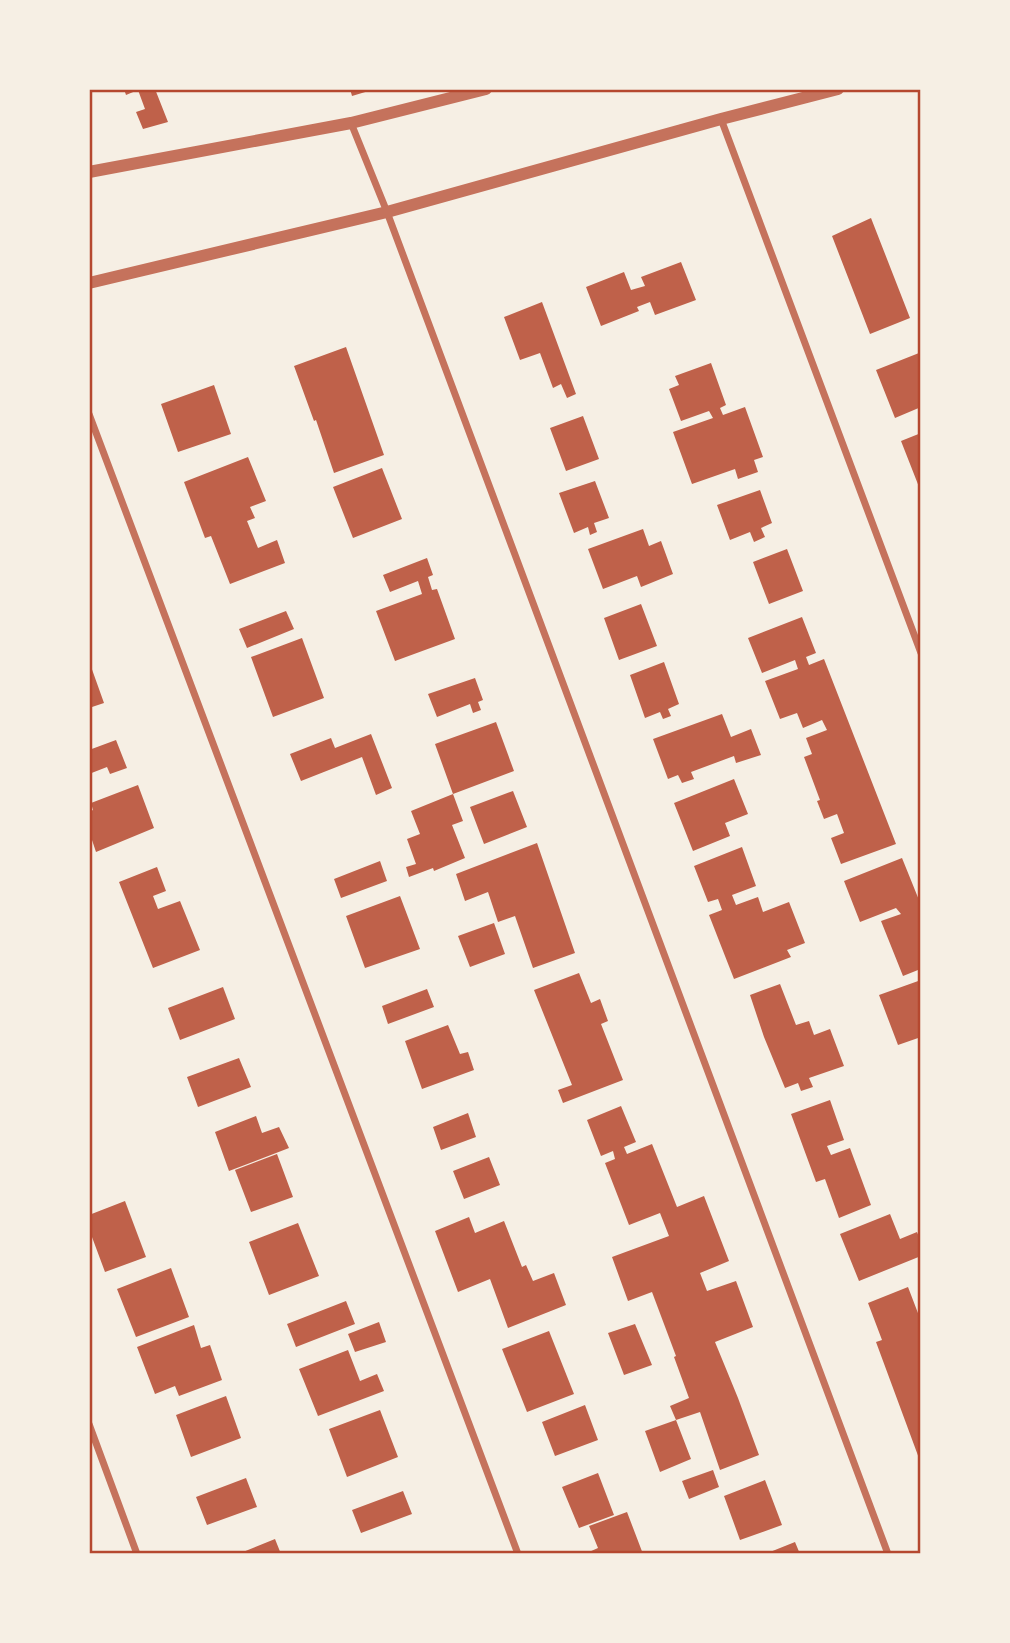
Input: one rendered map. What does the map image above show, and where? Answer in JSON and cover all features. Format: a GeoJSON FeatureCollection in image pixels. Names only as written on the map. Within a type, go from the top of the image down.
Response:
{"type":"FeatureCollection","features":[{"type":"Feature","properties":{"kind":"street"},"geometry":{"type":"LineString","coordinates":[[89,172],[351,123],[486,89]]}},
{"type":"Feature","properties":{"kind":"street"},"geometry":{"type":"LineString","coordinates":[[89,283],[387,212],[838,89]]}},
{"type":"Feature","properties":{"kind":"street"},"geometry":{"type":"LineString","coordinates":[[721,119],[921,653]]}},
{"type":"Feature","properties":{"kind":"street"},"geometry":{"type":"LineString","coordinates":[[351,123],[387,212],[888,1554]]}},
{"type":"Feature","properties":{"kind":"street"},"geometry":{"type":"LineString","coordinates":[[89,414],[519,1554]]}},
{"type":"Feature","properties":{"kind":"street"},"geometry":{"type":"LineString","coordinates":[[89,1424],[137,1554]]}},
{"type":"Feature","properties":{"kind":"building"},"geometry":{"type":"Polygon","coordinates":[[[124,89],[155,89],[168,122],[143,129],[136,112],[145,109],[138,90],[126,95],[124,89]]]}},
{"type":"Feature","properties":{"kind":"building"},"geometry":{"type":"Polygon","coordinates":[[[350,89],[372,89],[372,90],[352,96],[350,89]]]}},
{"type":"Feature","properties":{"kind":"building"},"geometry":{"type":"Polygon","coordinates":[[[871,218],[910,318],[870,334],[832,236],[871,218]]]}},
{"type":"Feature","properties":{"kind":"building"},"geometry":{"type":"Polygon","coordinates":[[[681,262],[696,300],[655,315],[650,302],[637,307],[639,311],[601,326],[586,287],[624,272],[631,290],[645,286],[641,277],[681,262]]]}},
{"type":"Feature","properties":{"kind":"building"},"geometry":{"type":"Polygon","coordinates":[[[542,302],[576,394],[567,398],[561,384],[553,388],[540,353],[520,360],[504,317],[542,302]]]}},
{"type":"Feature","properties":{"kind":"building"},"geometry":{"type":"Polygon","coordinates":[[[346,347],[384,455],[334,473],[294,366],[346,347]]]}},
{"type":"Feature","properties":{"kind":"building"},"geometry":{"type":"Polygon","coordinates":[[[919,353],[921,407],[895,418],[876,370],[919,353]]]}},
{"type":"Feature","properties":{"kind":"building"},"geometry":{"type":"Polygon","coordinates":[[[711,363],[726,405],[720,408],[723,415],[745,407],[763,457],[754,460],[758,472],[738,479],[735,469],[692,484],[673,432],[713,418],[709,411],[681,421],[669,389],[679,385],[675,376],[711,363]]]}},
{"type":"Feature","properties":{"kind":"building"},"geometry":{"type":"Polygon","coordinates":[[[214,385],[231,434],[178,452],[161,404],[214,385]]]}},
{"type":"Feature","properties":{"kind":"building"},"geometry":{"type":"Polygon","coordinates":[[[583,416],[599,459],[566,471],[550,428],[583,416]]]}},
{"type":"Feature","properties":{"kind":"building"},"geometry":{"type":"Polygon","coordinates":[[[921,433],[921,492],[901,441],[921,433]]]}},
{"type":"Feature","properties":{"kind":"building"},"geometry":{"type":"Polygon","coordinates":[[[248,457],[266,501],[250,507],[255,518],[247,521],[258,548],[277,540],[285,563],[230,584],[211,536],[205,538],[184,482],[248,457]]]}},
{"type":"Feature","properties":{"kind":"building"},"geometry":{"type":"Polygon","coordinates":[[[382,468],[402,519],[353,538],[333,487],[382,468]]]}},
{"type":"Feature","properties":{"kind":"building"},"geometry":{"type":"Polygon","coordinates":[[[595,481],[609,518],[594,523],[597,532],[590,535],[588,527],[574,533],[559,493],[595,481]]]}},
{"type":"Feature","properties":{"kind":"building"},"geometry":{"type":"Polygon","coordinates":[[[760,490],[772,523],[761,528],[765,537],[754,542],[750,532],[730,540],[717,505],[760,490]]]}},
{"type":"Feature","properties":{"kind":"building"},"geometry":{"type":"Polygon","coordinates":[[[643,529],[649,546],[661,541],[673,574],[641,587],[637,576],[603,589],[588,549],[643,529]]]}},
{"type":"Feature","properties":{"kind":"building"},"geometry":{"type":"Polygon","coordinates":[[[787,549],[803,591],[769,604],[753,562],[787,549]]]}},
{"type":"Feature","properties":{"kind":"building"},"geometry":{"type":"Polygon","coordinates":[[[427,558],[433,575],[428,577],[432,590],[437,589],[455,639],[395,661],[376,611],[422,594],[418,581],[390,592],[383,575],[427,558]]]}},
{"type":"Feature","properties":{"kind":"building"},"geometry":{"type":"Polygon","coordinates":[[[641,604],[657,646],[619,660],[604,618],[641,604]]]}},
{"type":"Feature","properties":{"kind":"building"},"geometry":{"type":"Polygon","coordinates":[[[286,611],[294,629],[247,648],[239,629],[286,611]]]}},
{"type":"Feature","properties":{"kind":"building"},"geometry":{"type":"Polygon","coordinates":[[[802,617],[816,653],[806,657],[809,665],[824,659],[896,844],[841,864],[831,838],[844,833],[837,814],[824,819],[804,757],[812,754],[806,738],[827,730],[822,720],[803,728],[797,713],[780,719],[765,681],[798,669],[795,660],[762,673],[748,638],[802,617]]]}},
{"type":"Feature","properties":{"kind":"building"},"geometry":{"type":"Polygon","coordinates":[[[302,638],[324,698],[273,717],[251,657],[302,638]]]}},
{"type":"Feature","properties":{"kind":"building"},"geometry":{"type":"Polygon","coordinates":[[[89,661],[104,703],[89,708],[89,661]]]}},
{"type":"Feature","properties":{"kind":"building"},"geometry":{"type":"Polygon","coordinates":[[[664,662],[679,704],[668,709],[671,716],[663,719],[660,712],[645,718],[630,675],[664,662]]]}},
{"type":"Feature","properties":{"kind":"building"},"geometry":{"type":"Polygon","coordinates":[[[475,678],[483,700],[478,702],[481,710],[473,713],[470,704],[437,717],[428,694],[475,678]]]}},
{"type":"Feature","properties":{"kind":"building"},"geometry":{"type":"Polygon","coordinates":[[[722,714],[731,737],[751,729],[761,755],[736,763],[734,756],[691,772],[694,779],[682,783],[678,775],[668,779],[653,739],[722,714]]]}},
{"type":"Feature","properties":{"kind":"building"},"geometry":{"type":"Polygon","coordinates":[[[496,722],[514,771],[453,794],[435,744],[496,722]]]}},
{"type":"Feature","properties":{"kind":"building"},"geometry":{"type":"Polygon","coordinates":[[[371,734],[392,788],[376,795],[362,757],[301,781],[290,754],[331,738],[335,748],[371,734]]]}},
{"type":"Feature","properties":{"kind":"building"},"geometry":{"type":"Polygon","coordinates":[[[116,740],[127,768],[110,774],[107,767],[89,774],[89,750],[116,740]]]}},
{"type":"Feature","properties":{"kind":"building"},"geometry":{"type":"Polygon","coordinates":[[[734,779],[748,814],[725,823],[730,836],[693,851],[674,803],[734,779]]]}},
{"type":"Feature","properties":{"kind":"building"},"geometry":{"type":"Polygon","coordinates":[[[138,785],[154,828],[96,852],[89,831],[89,812],[93,810],[91,803],[138,785]]]}},
{"type":"Feature","properties":{"kind":"building"},"geometry":{"type":"Polygon","coordinates":[[[513,791],[527,827],[484,844],[470,807],[513,791]]]}},
{"type":"Feature","properties":{"kind":"building"},"geometry":{"type":"Polygon","coordinates":[[[453,794],[463,821],[452,825],[465,858],[434,871],[433,868],[409,877],[406,867],[416,864],[407,839],[420,834],[411,811],[453,794]]]}},
{"type":"Feature","properties":{"kind":"building"},"geometry":{"type":"Polygon","coordinates":[[[537,843],[575,953],[533,968],[515,916],[498,922],[488,892],[465,901],[456,874],[537,843]]]}},
{"type":"Feature","properties":{"kind":"building"},"geometry":{"type":"Polygon","coordinates":[[[742,847],[756,886],[732,895],[736,905],[758,897],[763,912],[789,902],[805,943],[787,950],[791,957],[734,979],[709,915],[722,910],[718,899],[708,902],[694,866],[742,847]]]}},
{"type":"Feature","properties":{"kind":"building"},"geometry":{"type":"Polygon","coordinates":[[[902,858],[921,905],[920,977],[918,970],[903,976],[881,921],[901,914],[896,908],[860,922],[844,881],[902,858]]]}},
{"type":"Feature","properties":{"kind":"building"},"geometry":{"type":"Polygon","coordinates":[[[380,861],[387,881],[341,898],[334,879],[380,861]]]}},
{"type":"Feature","properties":{"kind":"building"},"geometry":{"type":"Polygon","coordinates":[[[157,867],[166,891],[153,896],[158,909],[180,901],[200,950],[153,968],[119,882],[157,867]]]}},
{"type":"Feature","properties":{"kind":"building"},"geometry":{"type":"Polygon","coordinates":[[[400,896],[420,949],[365,968],[346,916],[400,896]]]}},
{"type":"Feature","properties":{"kind":"building"},"geometry":{"type":"Polygon","coordinates":[[[494,923],[505,954],[470,967],[458,936],[494,923]]]}},
{"type":"Feature","properties":{"kind":"building"},"geometry":{"type":"Polygon","coordinates":[[[579,973],[591,1003],[600,999],[608,1021],[601,1024],[623,1080],[563,1103],[558,1090],[572,1085],[534,990],[579,973]]]}},
{"type":"Feature","properties":{"kind":"building"},"geometry":{"type":"Polygon","coordinates":[[[921,980],[921,1037],[898,1045],[879,995],[921,980]]]}},
{"type":"Feature","properties":{"kind":"building"},"geometry":{"type":"Polygon","coordinates":[[[780,984],[796,1025],[809,1021],[814,1035],[830,1029],[844,1066],[809,1078],[813,1087],[801,1091],[798,1083],[785,1088],[750,995],[780,984]]]}},
{"type":"Feature","properties":{"kind":"building"},"geometry":{"type":"Polygon","coordinates":[[[223,987],[235,1019],[180,1040],[168,1008],[223,987]]]}},
{"type":"Feature","properties":{"kind":"building"},"geometry":{"type":"Polygon","coordinates":[[[427,989],[434,1007],[388,1024],[382,1006],[427,989]]]}},
{"type":"Feature","properties":{"kind":"building"},"geometry":{"type":"Polygon","coordinates":[[[448,1025],[460,1054],[468,1052],[474,1070],[422,1089],[405,1041],[448,1025]]]}},
{"type":"Feature","properties":{"kind":"building"},"geometry":{"type":"Polygon","coordinates":[[[239,1058],[251,1087],[198,1107],[187,1077],[239,1058]]]}},
{"type":"Feature","properties":{"kind":"building"},"geometry":{"type":"Polygon","coordinates":[[[830,1100],[844,1140],[827,1146],[831,1155],[850,1148],[871,1205],[839,1218],[825,1179],[816,1182],[791,1114],[830,1100]]]}},
{"type":"Feature","properties":{"kind":"building"},"geometry":{"type":"Polygon","coordinates":[[[621,1106],[636,1142],[624,1147],[627,1154],[652,1144],[677,1207],[704,1196],[729,1261],[700,1273],[707,1291],[736,1281],[753,1327],[715,1342],[759,1455],[720,1470],[700,1412],[676,1420],[670,1406],[689,1398],[652,1292],[628,1301],[612,1257],[669,1236],[660,1213],[629,1225],[605,1163],[615,1159],[613,1151],[601,1156],[587,1120],[621,1106]]]}},
{"type":"Feature","properties":{"kind":"building"},"geometry":{"type":"Polygon","coordinates":[[[468,1113],[476,1137],[441,1150],[433,1127],[468,1113]]]}},
{"type":"Feature","properties":{"kind":"building"},"geometry":{"type":"Polygon","coordinates":[[[256,1116],[262,1133],[279,1127],[289,1148],[229,1171],[215,1132],[256,1116]]]}},
{"type":"Feature","properties":{"kind":"building"},"geometry":{"type":"Polygon","coordinates":[[[277,1154],[293,1197],[251,1212],[235,1170],[277,1154]]]}},
{"type":"Feature","properties":{"kind":"building"},"geometry":{"type":"Polygon","coordinates":[[[489,1157],[500,1185],[464,1199],[453,1171],[489,1157]]]}},
{"type":"Feature","properties":{"kind":"building"},"geometry":{"type":"Polygon","coordinates":[[[125,1201],[146,1257],[105,1272],[89,1229],[89,1215],[125,1201]]]}},
{"type":"Feature","properties":{"kind":"building"},"geometry":{"type":"Polygon","coordinates":[[[890,1214],[900,1239],[917,1232],[921,1242],[921,1256],[859,1281],[840,1234],[890,1214]]]}},
{"type":"Feature","properties":{"kind":"building"},"geometry":{"type":"Polygon","coordinates":[[[469,1217],[475,1233],[504,1221],[522,1267],[526,1265],[533,1281],[554,1273],[566,1305],[508,1328],[490,1279],[458,1292],[435,1231],[469,1217]]]}},
{"type":"Feature","properties":{"kind":"building"},"geometry":{"type":"Polygon","coordinates":[[[298,1223],[319,1276],[269,1295],[249,1242],[298,1223]]]}},
{"type":"Feature","properties":{"kind":"building"},"geometry":{"type":"Polygon","coordinates":[[[171,1268],[189,1317],[136,1337],[117,1289],[171,1268]]]}},
{"type":"Feature","properties":{"kind":"building"},"geometry":{"type":"Polygon","coordinates":[[[908,1287],[921,1321],[920,1461],[876,1342],[882,1340],[868,1303],[908,1287]]]}},
{"type":"Feature","properties":{"kind":"building"},"geometry":{"type":"Polygon","coordinates":[[[346,1301],[355,1324],[296,1347],[287,1324],[346,1301]]]}},
{"type":"Feature","properties":{"kind":"building"},"geometry":{"type":"Polygon","coordinates":[[[379,1322],[386,1342],[355,1352],[348,1334],[379,1322]]]}},
{"type":"Feature","properties":{"kind":"building"},"geometry":{"type":"Polygon","coordinates":[[[635,1324],[652,1365],[624,1375],[608,1333],[635,1324]]]}},
{"type":"Feature","properties":{"kind":"building"},"geometry":{"type":"Polygon","coordinates":[[[194,1325],[201,1348],[210,1345],[222,1380],[179,1396],[175,1386],[155,1394],[137,1347],[194,1325]]]}},
{"type":"Feature","properties":{"kind":"building"},"geometry":{"type":"Polygon","coordinates":[[[549,1331],[574,1394],[527,1412],[502,1349],[549,1331]]]}},
{"type":"Feature","properties":{"kind":"building"},"geometry":{"type":"Polygon","coordinates":[[[348,1350],[360,1381],[377,1374],[384,1391],[318,1416],[299,1369],[348,1350]]]}},
{"type":"Feature","properties":{"kind":"building"},"geometry":{"type":"Polygon","coordinates":[[[226,1396],[241,1438],[191,1457],[176,1415],[226,1396]]]}},
{"type":"Feature","properties":{"kind":"building"},"geometry":{"type":"Polygon","coordinates":[[[585,1405],[598,1440],[555,1456],[542,1422],[585,1405]]]}},
{"type":"Feature","properties":{"kind":"building"},"geometry":{"type":"Polygon","coordinates":[[[380,1410],[398,1457],[347,1477],[329,1429],[380,1410]]]}},
{"type":"Feature","properties":{"kind":"building"},"geometry":{"type":"Polygon","coordinates":[[[676,1420],[691,1459],[660,1472],[645,1431],[676,1420]]]}},
{"type":"Feature","properties":{"kind":"building"},"geometry":{"type":"Polygon","coordinates":[[[713,1470],[719,1487],[689,1499],[682,1481],[713,1470]]]}},
{"type":"Feature","properties":{"kind":"building"},"geometry":{"type":"Polygon","coordinates":[[[598,1473],[614,1515],[579,1528],[562,1487],[598,1473]]]}},
{"type":"Feature","properties":{"kind":"building"},"geometry":{"type":"Polygon","coordinates":[[[246,1478],[257,1507],[207,1525],[196,1497],[246,1478]]]}},
{"type":"Feature","properties":{"kind":"building"},"geometry":{"type":"Polygon","coordinates":[[[765,1480],[782,1525],[740,1540],[724,1496],[765,1480]]]}},
{"type":"Feature","properties":{"kind":"building"},"geometry":{"type":"Polygon","coordinates":[[[403,1491],[412,1514],[361,1533],[352,1510],[403,1491]]]}},
{"type":"Feature","properties":{"kind":"building"},"geometry":{"type":"Polygon","coordinates":[[[627,1512],[643,1554],[590,1554],[589,1552],[598,1548],[589,1526],[627,1512]]]}},
{"type":"Feature","properties":{"kind":"building"},"geometry":{"type":"Polygon","coordinates":[[[275,1539],[281,1554],[238,1554],[275,1539]]]}},
{"type":"Feature","properties":{"kind":"building"},"geometry":{"type":"Polygon","coordinates":[[[795,1542],[800,1554],[765,1554],[795,1542]]]}}]}
